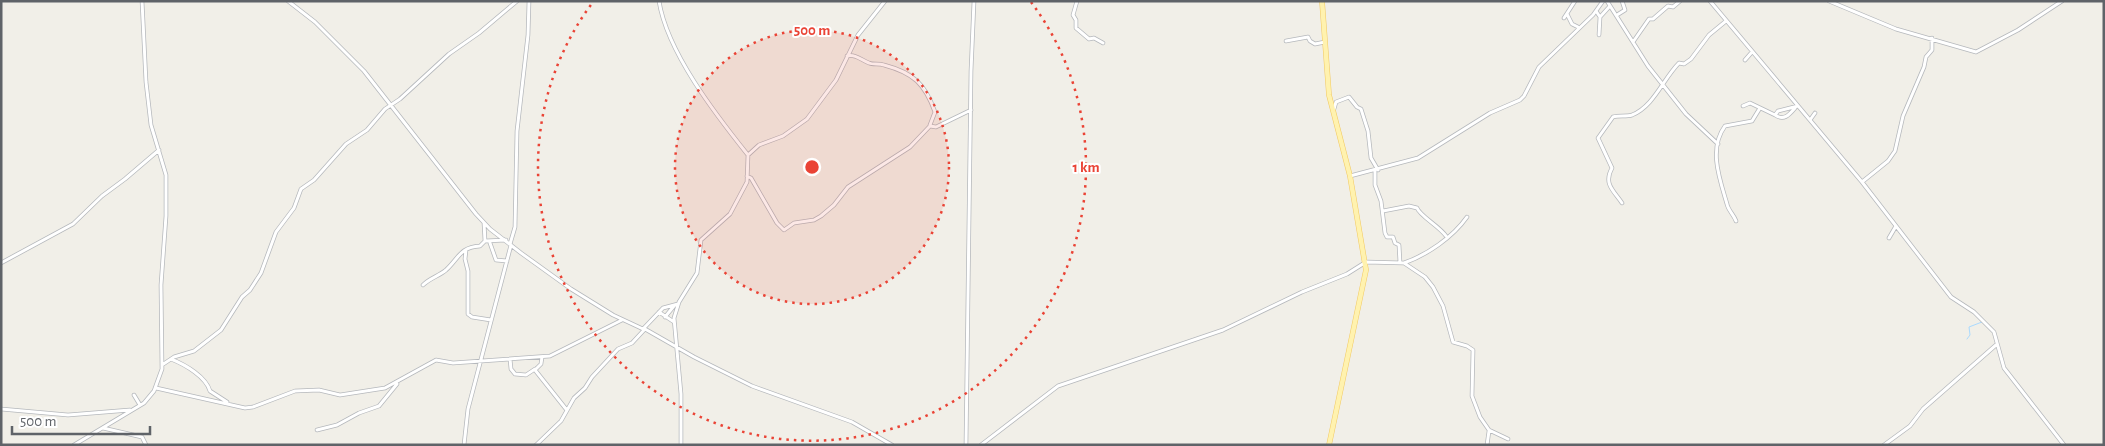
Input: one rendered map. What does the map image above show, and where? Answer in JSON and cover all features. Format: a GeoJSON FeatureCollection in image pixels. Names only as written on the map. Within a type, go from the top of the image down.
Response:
{"type":"FeatureCollection","features":[{"type":"Feature","properties":{"kind":"main road"},"geometry":{"type":"LineString","coordinates":[[1322,1],[1329,90],[1350,176],[1366,262],[1365,285],[1329,445]]}},
{"type":"Feature","properties":{"kind":"street"},"geometry":{"type":"LineString","coordinates":[[74,445],[140,404],[155,388],[161,375],[161,285],[166,184],[163,161],[152,132],[146,82],[142,1]]}},
{"type":"Feature","properties":{"kind":"street"},"geometry":{"type":"LineString","coordinates":[[288,1],[307,15],[355,61],[484,223],[571,289],[622,320],[644,329],[752,386],[802,402],[859,425],[892,445]]}},
{"type":"Feature","properties":{"kind":"street"},"geometry":{"type":"LineString","coordinates":[[162,365],[194,351],[219,332],[240,298],[250,290],[262,273],[276,232],[294,208],[301,189],[314,180],[346,144],[367,130],[390,106],[448,54],[479,33],[517,1]]}},
{"type":"Feature","properties":{"kind":"street"},"geometry":{"type":"LineString","coordinates":[[464,445],[468,409],[515,227],[518,131],[528,35],[529,1]]}},
{"type":"Feature","properties":{"kind":"street"},"geometry":{"type":"LineString","coordinates":[[659,1],[669,36],[683,62],[732,136],[748,155],[747,182],[730,214],[701,240],[696,276],[665,317]]}},
{"type":"Feature","properties":{"kind":"street"},"geometry":{"type":"LineString","coordinates":[[748,155],[759,145],[783,136],[807,119],[836,80],[858,35],[885,1]]}},
{"type":"Feature","properties":{"kind":"street"},"geometry":{"type":"LineString","coordinates":[[966,445],[974,1]]}},
{"type":"Feature","properties":{"kind":"street"},"geometry":{"type":"LineString","coordinates":[[1076,1],[1072,15],[1076,19],[1076,28],[1089,39],[1094,38],[1103,43]]}},
{"type":"Feature","properties":{"kind":"street"},"geometry":{"type":"LineString","coordinates":[[1575,1],[1566,16],[1578,28]]}},
{"type":"Feature","properties":{"kind":"street"},"geometry":{"type":"LineString","coordinates":[[1350,176],[1418,158],[1490,113],[1520,100],[1538,67],[1596,11],[1603,1]]}},
{"type":"Feature","properties":{"kind":"street"},"geometry":{"type":"LineString","coordinates":[[1607,1],[1633,43],[1686,114],[1713,142],[1718,144]]}},
{"type":"Feature","properties":{"kind":"street"},"geometry":{"type":"LineString","coordinates":[[1617,16],[1625,10],[1622,1]]}},
{"type":"Feature","properties":{"kind":"street"},"geometry":{"type":"LineString","coordinates":[[1633,43],[1649,19],[1668,6],[1673,7],[1680,1]]}},
{"type":"Feature","properties":{"kind":"street"},"geometry":{"type":"LineString","coordinates":[[1710,1],[1797,107],[1862,182],[1951,297],[1974,312],[1994,332],[2004,368],[2064,445]]}},
{"type":"Feature","properties":{"kind":"street"},"geometry":{"type":"LineString","coordinates":[[1829,1],[1896,29],[1976,52],[1987,48],[2062,1]]}},
{"type":"Feature","properties":{"kind":"street"},"geometry":{"type":"LineString","coordinates":[[1600,17],[1610,6]]}},
{"type":"Feature","properties":{"kind":"street"},"geometry":{"type":"LineString","coordinates":[[1596,11],[1600,17],[1599,35]]}},
{"type":"Feature","properties":{"kind":"street"},"geometry":{"type":"LineString","coordinates":[[1622,203],[1610,188],[1608,178],[1612,168],[1597,138],[1613,117],[1631,115],[1649,102],[1679,63],[1684,64],[1691,59],[1709,35],[1726,21]]}},
{"type":"Feature","properties":{"kind":"street"},"geometry":{"type":"LineString","coordinates":[[1286,41],[1308,37],[1315,44],[1325,42]]}},
{"type":"Feature","properties":{"kind":"street"},"geometry":{"type":"LineString","coordinates":[[1862,182],[1888,161],[1895,151],[1903,116],[1924,67],[1926,57],[1932,50],[1932,38]]}},
{"type":"Feature","properties":{"kind":"street"},"geometry":{"type":"LineString","coordinates":[[1745,60],[1752,52]]}},
{"type":"Feature","properties":{"kind":"street"},"geometry":{"type":"LineString","coordinates":[[747,176],[752,178],[777,223],[784,230],[794,223],[814,220],[821,216],[834,205],[848,187],[910,147],[930,126],[935,112],[922,85],[909,75],[886,65],[872,64],[852,55],[847,56]]}},
{"type":"Feature","properties":{"kind":"street"},"geometry":{"type":"LineString","coordinates":[[1334,110],[1336,102],[1349,97],[1361,109],[1368,131],[1370,155],[1376,170],[1375,185],[1383,211],[1386,236],[1392,237],[1395,243],[1400,245],[1402,263]]}},
{"type":"Feature","properties":{"kind":"street"},"geometry":{"type":"LineString","coordinates":[[1743,106],[1750,103],[1780,118],[1785,118],[1797,107]]}},
{"type":"Feature","properties":{"kind":"street"},"geometry":{"type":"LineString","coordinates":[[1775,115],[1778,111],[1797,107]]}},
{"type":"Feature","properties":{"kind":"street"},"geometry":{"type":"LineString","coordinates":[[1736,221],[1727,204],[1726,195],[1718,178],[1718,144],[1725,126],[1752,121],[1760,108]]}},
{"type":"Feature","properties":{"kind":"street"},"geometry":{"type":"LineString","coordinates":[[930,126],[938,126],[971,110]]}},
{"type":"Feature","properties":{"kind":"street"},"geometry":{"type":"LineString","coordinates":[[1810,120],[1815,114]]}},
{"type":"Feature","properties":{"kind":"street"},"geometry":{"type":"LineString","coordinates":[[1,263],[55,236],[75,223],[102,196],[125,180],[159,150]]}},
{"type":"Feature","properties":{"kind":"street"},"geometry":{"type":"LineString","coordinates":[[1383,211],[1409,206],[1417,208],[1418,212],[1440,227],[1446,236]]}},
{"type":"Feature","properties":{"kind":"street"},"geometry":{"type":"LineString","coordinates":[[981,445],[1058,386],[1223,330],[1302,292],[1347,274],[1366,262],[1402,263],[1431,249],[1458,228],[1467,217]]}},
{"type":"Feature","properties":{"kind":"street"},"geometry":{"type":"LineString","coordinates":[[481,246],[485,241],[484,223]]}},
{"type":"Feature","properties":{"kind":"street"},"geometry":{"type":"LineString","coordinates":[[1889,238],[1896,226]]}},
{"type":"Feature","properties":{"kind":"street"},"geometry":{"type":"LineString","coordinates":[[423,285],[432,277],[445,271],[455,258],[467,249],[490,243],[494,240]]}},
{"type":"Feature","properties":{"kind":"street"},"geometry":{"type":"LineString","coordinates":[[485,241],[506,240]]}},
{"type":"Feature","properties":{"kind":"street"},"geometry":{"type":"LineString","coordinates":[[490,243],[496,260],[507,261]]}},
{"type":"Feature","properties":{"kind":"street"},"geometry":{"type":"LineString","coordinates":[[467,249],[464,259],[468,271],[468,314],[472,317],[490,320]]}},
{"type":"Feature","properties":{"kind":"street"},"geometry":{"type":"LineString","coordinates":[[1402,263],[1418,272],[1434,287],[1447,316],[1454,343],[1467,346],[1473,350],[1473,398],[1481,419],[1489,430],[1508,439]]}},
{"type":"Feature","properties":{"kind":"street"},"geometry":{"type":"LineString","coordinates":[[536,445],[561,421],[575,396],[586,388],[592,377],[618,350],[632,343],[664,307],[676,304]]}},
{"type":"Feature","properties":{"kind":"street"},"geometry":{"type":"LineString","coordinates":[[676,304],[674,322],[678,348],[682,411],[680,445]]}},
{"type":"Feature","properties":{"kind":"street"},"geometry":{"type":"LineString","coordinates":[[659,312],[674,322]]}},
{"type":"Feature","properties":{"kind":"street"},"geometry":{"type":"LineString","coordinates":[[155,388],[228,402],[241,407],[253,407],[295,391],[320,390],[340,395],[383,389],[397,383],[434,360],[453,363],[542,356],[561,352],[576,341],[622,320]]}},
{"type":"Feature","properties":{"kind":"street"},"geometry":{"type":"LineString","coordinates":[[1884,445],[1910,426],[1923,409],[1993,350],[1997,344]]}},
{"type":"Feature","properties":{"kind":"street"},"geometry":{"type":"LineString","coordinates":[[510,359],[511,369],[515,374],[524,376],[542,364],[542,356]]}},
{"type":"Feature","properties":{"kind":"street"},"geometry":{"type":"LineString","coordinates":[[171,360],[185,366],[208,384],[210,391],[228,402]]}},
{"type":"Feature","properties":{"kind":"street"},"geometry":{"type":"LineString","coordinates":[[536,368],[548,389],[559,398],[566,410]]}},
{"type":"Feature","properties":{"kind":"street"},"geometry":{"type":"LineString","coordinates":[[316,430],[336,425],[359,413],[379,406],[397,383]]}},
{"type":"Feature","properties":{"kind":"street"},"geometry":{"type":"LineString","coordinates":[[134,395],[140,404]]}},
{"type":"Feature","properties":{"kind":"street"},"geometry":{"type":"LineString","coordinates":[[1,409],[68,415],[131,410]]}},
{"type":"Feature","properties":{"kind":"street"},"geometry":{"type":"LineString","coordinates":[[102,428],[142,437],[146,445]]}},
{"type":"Feature","properties":{"kind":"street"},"geometry":{"type":"LineString","coordinates":[[1487,445],[1490,438],[1489,430]]}},
{"type":"Feature","properties":{"kind":"street"},"geometry":{"type":"LineString","coordinates":[[1490,438],[1496,434]]}},
{"type":"Feature","properties":{"kind":"waterway"},"geometry":{"type":"LineString","coordinates":[[1967,339],[1970,335],[1969,327],[1982,322]]}}]}
